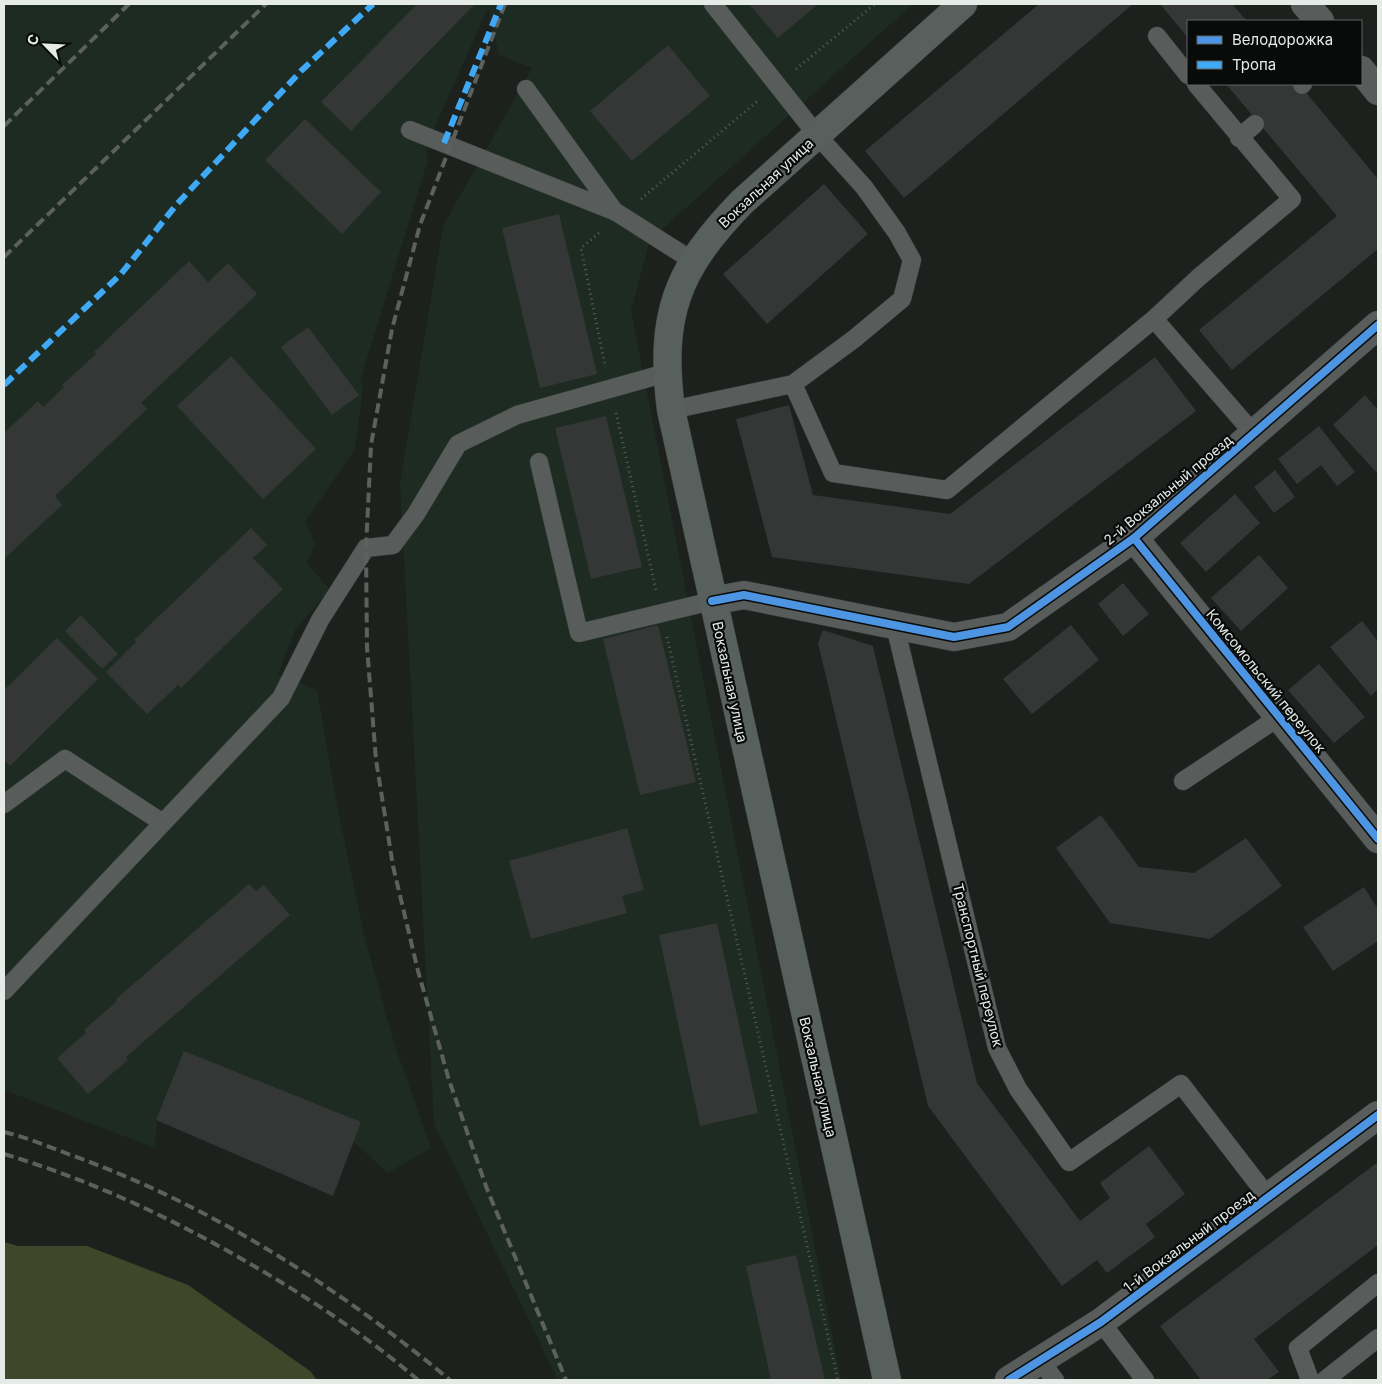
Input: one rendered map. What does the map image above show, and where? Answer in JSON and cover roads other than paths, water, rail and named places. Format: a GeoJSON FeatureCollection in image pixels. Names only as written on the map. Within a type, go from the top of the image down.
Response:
{"type":"FeatureCollection","features":[{"type":"Feature","properties":{"kind":"main road","name":"Вокзальная улица"},"geometry":{"type":"LineString","coordinates":[[887,1380],[670,410],[666,374],[667,337],[675,302],[693,260],[718,227],[742,202],[963,4]]}},
{"type":"Feature","properties":{"kind":"street"},"geometry":{"type":"LineString","coordinates":[[1305,4],[1319,20]]}},
{"type":"Feature","properties":{"kind":"street"},"geometry":{"type":"LineString","coordinates":[[1362,71],[1378,90]]}},
{"type":"Feature","properties":{"kind":"street","name":"2-й Вокзальный проезд"},"geometry":{"type":"LineString","coordinates":[[712,600],[744,595],[954,637],[1008,627],[1134,538],[1378,325]]}},
{"type":"Feature","properties":{"kind":"street","name":"Комсомольский переулок"},"geometry":{"type":"LineString","coordinates":[[1134,538],[1279,717],[1374,823]]}},
{"type":"Feature","properties":{"kind":"street","name":"1-й Вокзальный проезд"},"geometry":{"type":"LineString","coordinates":[[1009,1380],[1048,1371],[1101,1322],[1378,1115]]}},
{"type":"Feature","properties":{"kind":"lane"},"geometry":{"type":"LineString","coordinates":[[670,410],[794,384],[854,339],[902,299],[912,260],[897,233],[864,187],[817,136],[713,4]]}},
{"type":"Feature","properties":{"kind":"lane"},"geometry":{"type":"LineString","coordinates":[[1157,36],[1187,74]]}},
{"type":"Feature","properties":{"kind":"lane"},"geometry":{"type":"LineString","coordinates":[[794,384],[833,473],[947,490],[1154,318],[1198,278],[1292,199],[1239,138],[1197,85]]}},
{"type":"Feature","properties":{"kind":"lane"},"geometry":{"type":"LineString","coordinates":[[526,89],[618,214]]}},
{"type":"Feature","properties":{"kind":"lane"},"geometry":{"type":"LineString","coordinates":[[1239,138],[1255,124]]}},
{"type":"Feature","properties":{"kind":"lane"},"geometry":{"type":"LineString","coordinates":[[410,130],[618,214],[693,260]]}},
{"type":"Feature","properties":{"kind":"lane"},"geometry":{"type":"LineString","coordinates":[[1154,318],[1254,434]]}},
{"type":"Feature","properties":{"kind":"lane"},"geometry":{"type":"LineString","coordinates":[[4,991],[281,698],[320,620],[366,548],[393,545],[416,514],[458,444],[517,416],[666,374]]}},
{"type":"Feature","properties":{"kind":"lane"},"geometry":{"type":"LineString","coordinates":[[539,462],[579,633],[712,600]]}},
{"type":"Feature","properties":{"kind":"lane","name":"Транспортный переулок"},"geometry":{"type":"LineString","coordinates":[[895,626],[997,1048],[1018,1089],[1069,1162],[1181,1084],[1268,1197]]}},
{"type":"Feature","properties":{"kind":"lane"},"geometry":{"type":"LineString","coordinates":[[1183,781],[1279,717]]}},
{"type":"Feature","properties":{"kind":"lane"},"geometry":{"type":"LineString","coordinates":[[4,804],[65,759],[163,823]]}},
{"type":"Feature","properties":{"kind":"lane"},"geometry":{"type":"LineString","coordinates":[[1310,1380],[1298,1348],[1378,1283]]}},
{"type":"Feature","properties":{"kind":"lane"},"geometry":{"type":"LineString","coordinates":[[1101,1322],[1145,1380]]}},
{"type":"Feature","properties":{"kind":"lane"},"geometry":{"type":"LineString","coordinates":[[1325,1380],[1378,1338]]}},
{"type":"Feature","properties":{"kind":"railway"},"geometry":{"type":"LineString","coordinates":[[4,126],[129,4]]}},
{"type":"Feature","properties":{"kind":"railway"},"geometry":{"type":"LineString","coordinates":[[4,257],[266,4]]}},
{"type":"Feature","properties":{"kind":"railway"},"geometry":{"type":"LineString","coordinates":[[505,4],[420,225],[392,329],[371,445],[366,548],[367,647],[376,760],[393,866],[418,971],[449,1080],[487,1189],[566,1380]]}},
{"type":"Feature","properties":{"kind":"railway"},"geometry":{"type":"LineString","coordinates":[[4,1132],[20,1136],[120,1174],[221,1222],[316,1280],[362,1312],[450,1380]]}},
{"type":"Feature","properties":{"kind":"railway"},"geometry":{"type":"LineString","coordinates":[[4,1154],[103,1190],[166,1219],[228,1251],[341,1321],[418,1380]]}}]}
